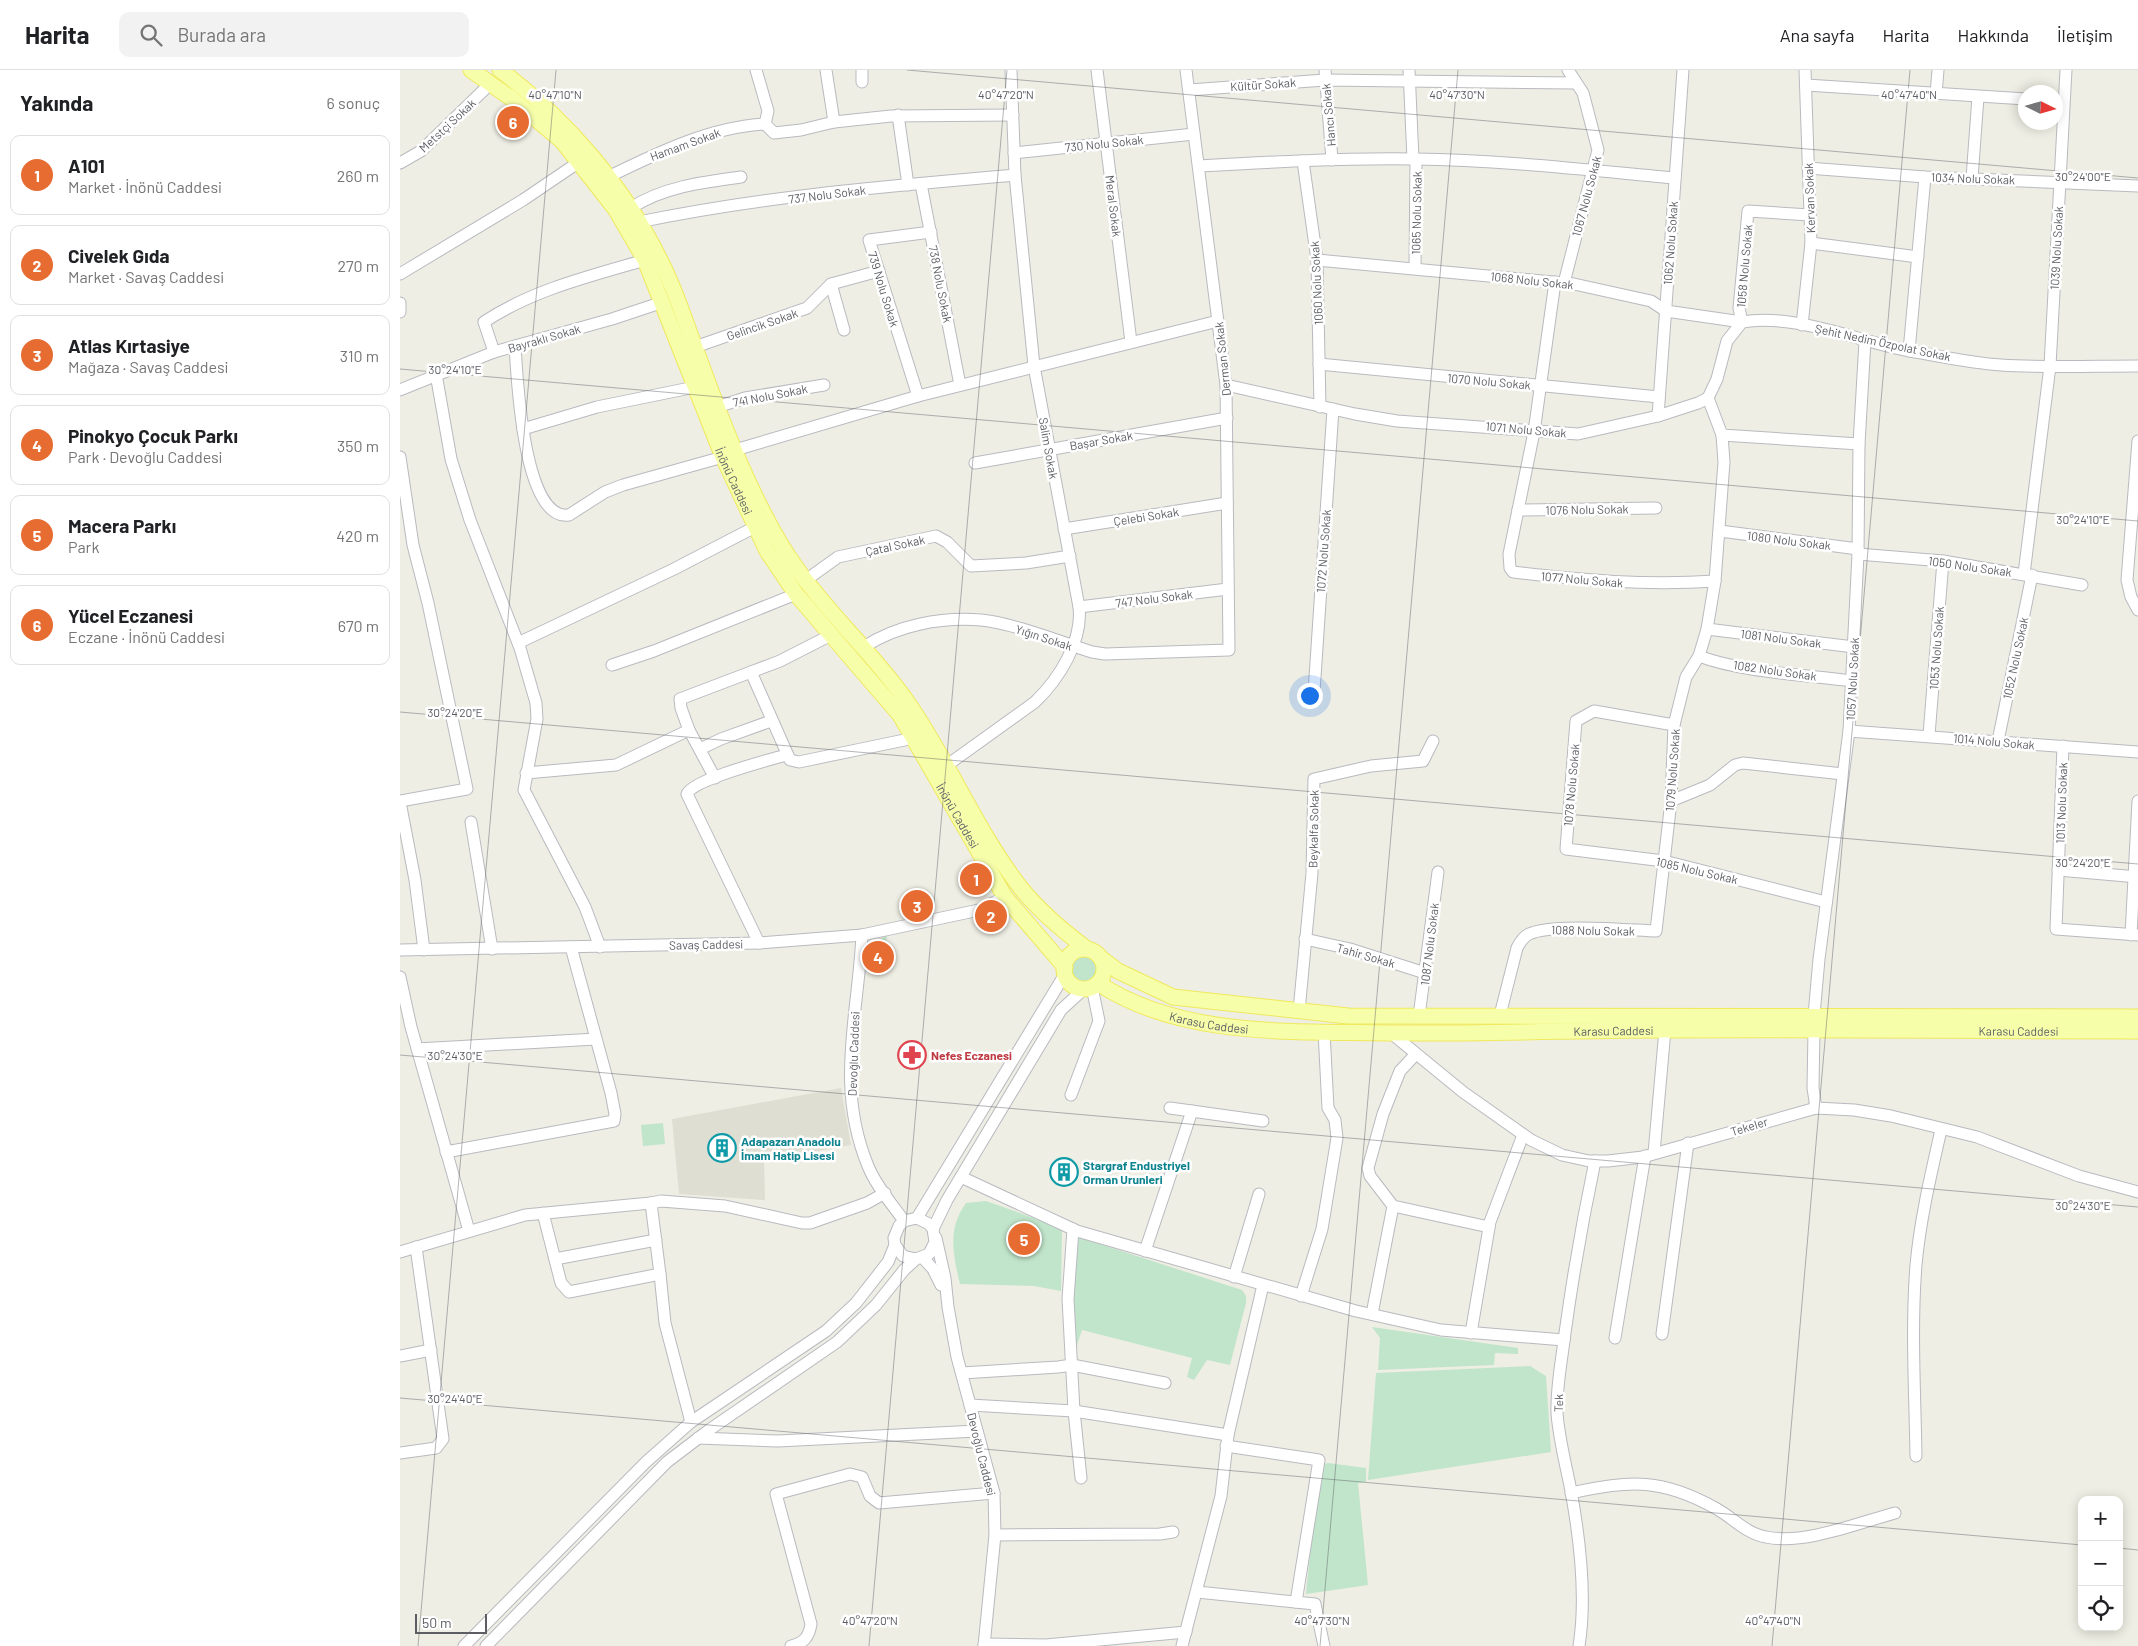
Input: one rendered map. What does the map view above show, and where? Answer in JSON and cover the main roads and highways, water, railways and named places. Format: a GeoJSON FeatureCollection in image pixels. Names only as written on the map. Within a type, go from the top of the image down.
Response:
{"type":"FeatureCollection","features":[{"type":"Feature","properties":{"kind":"main road","name":"İnönü Caddesi"},"geometry":{"type":"LineString","coordinates":[[471,70],[491,83],[562,141],[616,210],[645,260],[695,387],[729,454],[771,529],[806,580],[864,647],[908,703],[1002,862],[1021,888],[1061,929],[1087,949]]}},
{"type":"Feature","properties":{"kind":"main road","name":"İnönü Caddesi"},"geometry":{"type":"LineString","coordinates":[[500,70],[552,112],[578,139],[631,208],[666,271],[717,406],[729,454],[754,527],[777,567],[796,594],[900,715],[1005,897],[1065,970]]}},
{"type":"Feature","properties":{"kind":"main road"},"geometry":{"type":"LineString","coordinates":[[1087,949],[1093,951],[1102,959],[1104,971],[1092,986],[1073,985],[1065,970],[1070,956],[1074,952],[1087,949]]}},
{"type":"Feature","properties":{"kind":"main road","name":"Karasu Caddesi"},"geometry":{"type":"LineString","coordinates":[[1102,959],[1118,970],[1173,997],[1348,1016],[1500,1015],[2138,1031]]}},
{"type":"Feature","properties":{"kind":"main road","name":"Karasu Caddesi"},"geometry":{"type":"LineString","coordinates":[[1092,986],[1166,1016],[1231,1027],[1324,1032],[1665,1030],[1814,1023],[2138,1017]]}},
{"type":"Feature","properties":{"kind":"place","name":"Yücel Eczanesi"},"geometry":{"type":"Point","coordinates":[513,122]}},
{"type":"Feature","properties":{"kind":"place","name":"A101"},"geometry":{"type":"Point","coordinates":[976,879]}},
{"type":"Feature","properties":{"kind":"place","name":"Atlas Kırtasiye"},"geometry":{"type":"Point","coordinates":[917,906]}},
{"type":"Feature","properties":{"kind":"place","name":"Civelek Gıda"},"geometry":{"type":"Point","coordinates":[991,916]}},
{"type":"Feature","properties":{"kind":"place","name":"Pinokyo Çocuk Parkı"},"geometry":{"type":"Point","coordinates":[878,957]}},
{"type":"Feature","properties":{"kind":"place","name":"Nefes Eczanesi"},"geometry":{"type":"Point","coordinates":[912,1055]}},
{"type":"Feature","properties":{"kind":"place","name":"Adapazarı Anadolu İmam Hatip Lisesi"},"geometry":{"type":"Point","coordinates":[722,1148]}},
{"type":"Feature","properties":{"kind":"place","name":"Stargraf Endustriyel Orman Urunleri"},"geometry":{"type":"Point","coordinates":[1064,1172]}},
{"type":"Feature","properties":{"kind":"place","name":"Macera Parkı"},"geometry":{"type":"Point","coordinates":[1024,1239]}}]}
